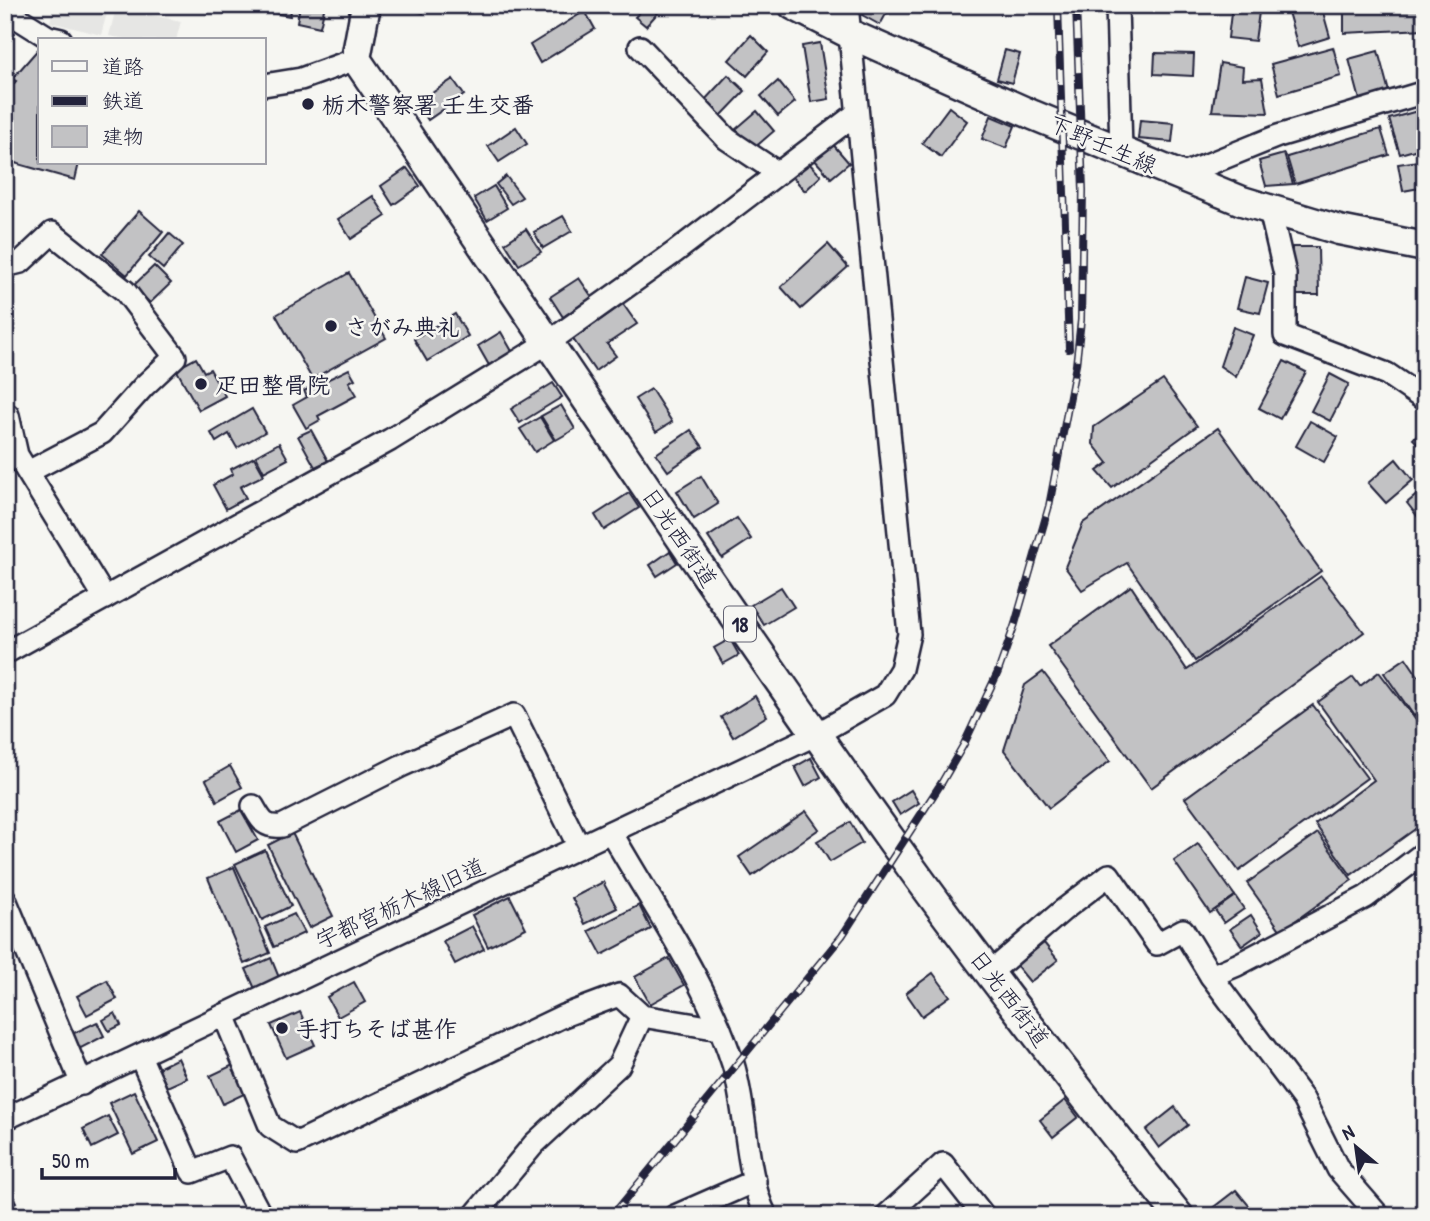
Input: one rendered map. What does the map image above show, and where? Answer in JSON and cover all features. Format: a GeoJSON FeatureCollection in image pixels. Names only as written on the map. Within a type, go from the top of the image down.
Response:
{"type":"FeatureCollection","features":[{"type":"Feature","properties":{"kind":"main road"},"geometry":{"type":"LineString","coordinates":[[356,59],[366,5]]}},
{"type":"Feature","properties":{"kind":"main road","name":"下野壬生線"},"geometry":{"type":"LineString","coordinates":[[793,5],[850,34],[1242,201],[1339,230],[1425,247]]}},
{"type":"Feature","properties":{"kind":"main road","name":"日光西街道"},"geometry":{"type":"LineString","coordinates":[[356,59],[712,584],[817,734],[990,973],[1179,1216]]}},
{"type":"Feature","properties":{"kind":"street","name":"宇都宮栃木線旧道"},"geometry":{"type":"LineString","coordinates":[[5,1119],[817,734],[884,695],[901,669],[908,634],[846,5]]}},
{"type":"Feature","properties":{"kind":"street"},"geometry":{"type":"LineString","coordinates":[[1117,5],[1121,151]]}},
{"type":"Feature","properties":{"kind":"street"},"geometry":{"type":"LineString","coordinates":[[5,10],[52,38]]}},
{"type":"Feature","properties":{"kind":"street"},"geometry":{"type":"LineString","coordinates":[[640,47],[727,139],[778,173]]}},
{"type":"Feature","properties":{"kind":"street"},"geometry":{"type":"LineString","coordinates":[[266,85],[301,79],[356,59]]}},
{"type":"Feature","properties":{"kind":"street"},"geometry":{"type":"LineString","coordinates":[[1179,176],[1278,136],[1425,92]]}},
{"type":"Feature","properties":{"kind":"street"},"geometry":{"type":"LineString","coordinates":[[5,653],[390,440],[549,342],[675,252],[857,113]]}},
{"type":"Feature","properties":{"kind":"street"},"geometry":{"type":"LineString","coordinates":[[1270,210],[1285,274],[1285,335],[1387,374],[1425,400]]}},
{"type":"Feature","properties":{"kind":"street"},"geometry":{"type":"LineString","coordinates":[[5,266],[21,262],[52,233],[125,291],[175,358],[144,386],[102,433],[28,472]]}},
{"type":"Feature","properties":{"kind":"street"},"geometry":{"type":"LineString","coordinates":[[5,415],[8,415],[17,455],[105,598]]}},
{"type":"Feature","properties":{"kind":"street"},"geometry":{"type":"LineString","coordinates":[[253,806],[264,824],[282,826],[401,766],[514,715],[579,847]]}},
{"type":"Feature","properties":{"kind":"street"},"geometry":{"type":"LineString","coordinates":[[611,832],[704,991],[720,1029],[734,1067],[755,1181],[766,1216]]}},
{"type":"Feature","properties":{"kind":"street"},"geometry":{"type":"LineString","coordinates":[[1211,976],[1366,897],[1425,852]]}},
{"type":"Feature","properties":{"kind":"street"},"geometry":{"type":"LineString","coordinates":[[990,973],[1062,911],[1109,876],[1157,944],[1183,930],[1211,976],[1303,1099],[1338,1169],[1379,1216]]}},
{"type":"Feature","properties":{"kind":"street"},"geometry":{"type":"LineString","coordinates":[[5,899],[82,1084]]}},
{"type":"Feature","properties":{"kind":"street"},"geometry":{"type":"LineString","coordinates":[[224,1015],[270,1126],[297,1143],[563,1016],[619,995],[642,1016],[720,1029]]}},
{"type":"Feature","properties":{"kind":"street"},"geometry":{"type":"LineString","coordinates":[[474,1216],[534,1144],[619,1065],[642,1016]]}},
{"type":"Feature","properties":{"kind":"street"},"geometry":{"type":"LineString","coordinates":[[140,1056],[192,1172],[230,1157],[261,1216]]}},
{"type":"Feature","properties":{"kind":"street"},"geometry":{"type":"LineString","coordinates":[[886,1216],[943,1164],[984,1216]]}},
{"type":"Feature","properties":{"kind":"street"},"geometry":{"type":"LineString","coordinates":[[675,1216],[755,1181]]}},
{"type":"Feature","properties":{"kind":"shaded area"},"geometry":{"type":"Polygon","coordinates":[[[54,5],[109,5],[101,35],[50,22],[54,5]]]}},
{"type":"Feature","properties":{"kind":"shaded area"},"geometry":{"type":"Polygon","coordinates":[[[116,8],[181,21],[177,38],[109,36],[116,8]]]}},
{"type":"Feature","properties":{"kind":"building"},"geometry":{"type":"Polygon","coordinates":[[[274,5],[292,5],[290,16],[273,13],[274,5]]]}},
{"type":"Feature","properties":{"kind":"building"},"geometry":{"type":"Polygon","coordinates":[[[300,5],[325,5],[320,27],[297,22],[300,5]]]}},
{"type":"Feature","properties":{"kind":"building"},"geometry":{"type":"Polygon","coordinates":[[[395,5],[425,5],[423,13],[395,5]]]}},
{"type":"Feature","properties":{"kind":"building"},"geometry":{"type":"Polygon","coordinates":[[[646,5],[665,5],[646,26],[635,17],[646,5]]]}},
{"type":"Feature","properties":{"kind":"building"},"geometry":{"type":"Polygon","coordinates":[[[868,5],[891,5],[880,25],[862,15],[868,5]]]}},
{"type":"Feature","properties":{"kind":"building"},"geometry":{"type":"Polygon","coordinates":[[[1232,5],[1260,5],[1255,41],[1228,38],[1232,5]]]}},
{"type":"Feature","properties":{"kind":"building"},"geometry":{"type":"Polygon","coordinates":[[[1286,5],[1321,5],[1330,37],[1298,47],[1286,5]]]}},
{"type":"Feature","properties":{"kind":"building"},"geometry":{"type":"Polygon","coordinates":[[[1425,5],[1425,29],[1344,33],[1344,7],[1425,5]]]}},
{"type":"Feature","properties":{"kind":"building"},"geometry":{"type":"Polygon","coordinates":[[[585,11],[595,29],[540,63],[530,45],[585,11]]]}},
{"type":"Feature","properties":{"kind":"building"},"geometry":{"type":"Polygon","coordinates":[[[751,35],[768,52],[747,76],[729,60],[751,35]]]}},
{"type":"Feature","properties":{"kind":"building"},"geometry":{"type":"Polygon","coordinates":[[[820,43],[829,99],[811,102],[802,46],[820,43]]]}},
{"type":"Feature","properties":{"kind":"building"},"geometry":{"type":"Polygon","coordinates":[[[1333,47],[1341,76],[1279,94],[1271,64],[1333,47]]]}},
{"type":"Feature","properties":{"kind":"building"},"geometry":{"type":"Polygon","coordinates":[[[38,49],[38,164],[79,164],[75,180],[15,163],[5,153],[5,94],[16,81],[12,79],[38,49]]]}},
{"type":"Feature","properties":{"kind":"building"},"geometry":{"type":"Polygon","coordinates":[[[1005,50],[1020,54],[1012,83],[997,79],[1005,50]]]}},
{"type":"Feature","properties":{"kind":"building"},"geometry":{"type":"Polygon","coordinates":[[[1378,51],[1389,92],[1360,100],[1349,59],[1378,51]]]}},
{"type":"Feature","properties":{"kind":"building"},"geometry":{"type":"Polygon","coordinates":[[[1155,53],[1194,54],[1193,76],[1154,74],[1155,53]]]}},
{"type":"Feature","properties":{"kind":"building"},"geometry":{"type":"Polygon","coordinates":[[[1220,63],[1243,67],[1242,79],[1262,78],[1268,113],[1212,111],[1220,63]]]}},
{"type":"Feature","properties":{"kind":"building"},"geometry":{"type":"Polygon","coordinates":[[[728,75],[745,91],[719,118],[703,102],[728,75]]]}},
{"type":"Feature","properties":{"kind":"building"},"geometry":{"type":"Polygon","coordinates":[[[453,79],[464,95],[428,120],[417,103],[453,79]]]}},
{"type":"Feature","properties":{"kind":"building"},"geometry":{"type":"Polygon","coordinates":[[[778,81],[795,102],[778,116],[761,96],[778,81]]]}},
{"type":"Feature","properties":{"kind":"building"},"geometry":{"type":"Polygon","coordinates":[[[949,107],[967,121],[941,157],[922,143],[949,107]]]}},
{"type":"Feature","properties":{"kind":"building"},"geometry":{"type":"Polygon","coordinates":[[[1421,110],[1425,123],[1425,147],[1400,154],[1389,119],[1421,110]]]}},
{"type":"Feature","properties":{"kind":"building"},"geometry":{"type":"Polygon","coordinates":[[[757,111],[774,131],[753,149],[736,129],[757,111]]]}},
{"type":"Feature","properties":{"kind":"building"},"geometry":{"type":"Polygon","coordinates":[[[991,116],[1015,126],[1006,148],[982,139],[991,116]]]}},
{"type":"Feature","properties":{"kind":"building"},"geometry":{"type":"Polygon","coordinates":[[[1140,120],[1174,123],[1172,142],[1138,139],[1140,120]]]}},
{"type":"Feature","properties":{"kind":"building"},"geometry":{"type":"Polygon","coordinates":[[[516,127],[527,144],[499,162],[488,146],[516,127]]]}},
{"type":"Feature","properties":{"kind":"building"},"geometry":{"type":"Polygon","coordinates":[[[1381,129],[1389,155],[1295,184],[1287,157],[1381,129]]]}},
{"type":"Feature","properties":{"kind":"building"},"geometry":{"type":"Polygon","coordinates":[[[831,142],[849,163],[831,178],[813,158],[831,142]]]}},
{"type":"Feature","properties":{"kind":"building"},"geometry":{"type":"Polygon","coordinates":[[[1284,154],[1293,184],[1266,186],[1259,161],[1284,154]]]}},
{"type":"Feature","properties":{"kind":"building"},"geometry":{"type":"Polygon","coordinates":[[[1425,160],[1425,187],[1403,191],[1398,164],[1425,160]]]}},
{"type":"Feature","properties":{"kind":"building"},"geometry":{"type":"Polygon","coordinates":[[[807,161],[821,176],[805,191],[791,175],[807,161]]]}},
{"type":"Feature","properties":{"kind":"building"},"geometry":{"type":"Polygon","coordinates":[[[407,168],[420,186],[393,205],[381,186],[407,168]]]}},
{"type":"Feature","properties":{"kind":"building"},"geometry":{"type":"Polygon","coordinates":[[[506,176],[522,197],[511,204],[496,184],[506,176]]]}},
{"type":"Feature","properties":{"kind":"building"},"geometry":{"type":"Polygon","coordinates":[[[494,186],[507,208],[487,220],[474,198],[494,186]]]}},
{"type":"Feature","properties":{"kind":"building"},"geometry":{"type":"Polygon","coordinates":[[[373,196],[386,216],[351,239],[338,219],[373,196]]]}},
{"type":"Feature","properties":{"kind":"building"},"geometry":{"type":"Polygon","coordinates":[[[139,211],[163,232],[127,275],[102,254],[139,211]]]}},
{"type":"Feature","properties":{"kind":"building"},"geometry":{"type":"Polygon","coordinates":[[[563,216],[572,231],[543,248],[534,232],[563,216]]]}},
{"type":"Feature","properties":{"kind":"building"},"geometry":{"type":"Polygon","coordinates":[[[526,229],[541,252],[519,265],[505,243],[526,229]]]}},
{"type":"Feature","properties":{"kind":"building"},"geometry":{"type":"Polygon","coordinates":[[[169,233],[183,245],[163,269],[149,257],[169,233]]]}},
{"type":"Feature","properties":{"kind":"building"},"geometry":{"type":"Polygon","coordinates":[[[828,244],[848,267],[801,309],[781,287],[828,244]]]}},
{"type":"Feature","properties":{"kind":"building"},"geometry":{"type":"Polygon","coordinates":[[[1292,247],[1318,247],[1319,295],[1292,295],[1292,247]]]}},
{"type":"Feature","properties":{"kind":"building"},"geometry":{"type":"Polygon","coordinates":[[[154,266],[171,283],[150,303],[133,286],[154,266]]]}},
{"type":"Feature","properties":{"kind":"building","name":"さがみ典礼"},"geometry":{"type":"Polygon","coordinates":[[[349,273],[386,338],[312,379],[276,315],[349,273]]]}},
{"type":"Feature","properties":{"kind":"building"},"geometry":{"type":"Polygon","coordinates":[[[1245,277],[1268,283],[1260,313],[1237,308],[1245,277]]]}},
{"type":"Feature","properties":{"kind":"building"},"geometry":{"type":"Polygon","coordinates":[[[579,278],[592,297],[563,317],[550,297],[579,278]]]}},
{"type":"Feature","properties":{"kind":"building"},"geometry":{"type":"Polygon","coordinates":[[[623,304],[637,324],[607,344],[616,356],[595,371],[573,339],[623,304]]]}},
{"type":"Feature","properties":{"kind":"building"},"geometry":{"type":"Polygon","coordinates":[[[455,314],[468,336],[427,361],[414,339],[455,314]]]}},
{"type":"Feature","properties":{"kind":"building"},"geometry":{"type":"Polygon","coordinates":[[[1233,327],[1253,335],[1236,377],[1220,366],[1233,327]]]}},
{"type":"Feature","properties":{"kind":"building"},"geometry":{"type":"Polygon","coordinates":[[[501,332],[513,353],[490,367],[478,346],[501,332]]]}},
{"type":"Feature","properties":{"kind":"building","name":"疋田整骨院"},"geometry":{"type":"Polygon","coordinates":[[[196,358],[204,372],[210,369],[225,396],[199,410],[176,369],[196,358]]]}},
{"type":"Feature","properties":{"kind":"building"},"geometry":{"type":"Polygon","coordinates":[[[1284,361],[1306,372],[1280,419],[1259,408],[1284,361]]]}},
{"type":"Feature","properties":{"kind":"building"},"geometry":{"type":"Polygon","coordinates":[[[349,369],[355,379],[349,382],[357,395],[318,416],[320,420],[306,428],[293,405],[307,397],[304,391],[349,369]]]}},
{"type":"Feature","properties":{"kind":"building"},"geometry":{"type":"Polygon","coordinates":[[[1330,374],[1349,384],[1330,421],[1311,411],[1330,374]]]}},
{"type":"Feature","properties":{"kind":"building"},"geometry":{"type":"Polygon","coordinates":[[[1163,380],[1197,426],[1112,488],[1097,471],[1108,463],[1093,444],[1094,427],[1163,380]]]}},
{"type":"Feature","properties":{"kind":"building"},"geometry":{"type":"Polygon","coordinates":[[[553,383],[562,397],[520,423],[511,409],[553,383]]]}},
{"type":"Feature","properties":{"kind":"building"},"geometry":{"type":"Polygon","coordinates":[[[651,389],[672,422],[656,432],[635,399],[651,389]]]}},
{"type":"Feature","properties":{"kind":"building"},"geometry":{"type":"Polygon","coordinates":[[[561,405],[575,429],[556,440],[541,416],[561,405]]]}},
{"type":"Feature","properties":{"kind":"building"},"geometry":{"type":"Polygon","coordinates":[[[252,409],[265,432],[237,448],[229,434],[216,442],[211,433],[252,409]]]}},
{"type":"Feature","properties":{"kind":"building"},"geometry":{"type":"Polygon","coordinates":[[[540,417],[554,440],[535,452],[520,429],[540,417]]]}},
{"type":"Feature","properties":{"kind":"building"},"geometry":{"type":"Polygon","coordinates":[[[1310,421],[1338,437],[1324,462],[1296,446],[1310,421]]]}},
{"type":"Feature","properties":{"kind":"building"},"geometry":{"type":"Polygon","coordinates":[[[1425,426],[1425,450],[1413,439],[1425,426]]]}},
{"type":"Feature","properties":{"kind":"building"},"geometry":{"type":"Polygon","coordinates":[[[1218,428],[1321,571],[1195,661],[1127,563],[1082,590],[1065,567],[1083,523],[1218,428]]]}},
{"type":"Feature","properties":{"kind":"building"},"geometry":{"type":"Polygon","coordinates":[[[311,430],[328,461],[315,467],[298,436],[311,430]]]}},
{"type":"Feature","properties":{"kind":"building"},"geometry":{"type":"Polygon","coordinates":[[[691,430],[703,447],[668,471],[656,454],[691,430]]]}},
{"type":"Feature","properties":{"kind":"building"},"geometry":{"type":"Polygon","coordinates":[[[279,443],[288,459],[264,472],[256,456],[279,443]]]}},
{"type":"Feature","properties":{"kind":"building"},"geometry":{"type":"Polygon","coordinates":[[[254,457],[264,475],[240,487],[246,498],[226,509],[213,485],[233,474],[231,469],[254,457]]]}},
{"type":"Feature","properties":{"kind":"building"},"geometry":{"type":"Polygon","coordinates":[[[1396,459],[1413,480],[1386,503],[1368,483],[1396,459]]]}},
{"type":"Feature","properties":{"kind":"building"},"geometry":{"type":"Polygon","coordinates":[[[701,476],[718,504],[694,519],[677,491],[701,476]]]}},
{"type":"Feature","properties":{"kind":"building"},"geometry":{"type":"Polygon","coordinates":[[[1425,488],[1425,526],[1407,503],[1425,488]]]}},
{"type":"Feature","properties":{"kind":"building"},"geometry":{"type":"Polygon","coordinates":[[[629,493],[639,508],[604,530],[595,515],[629,493]]]}},
{"type":"Feature","properties":{"kind":"building"},"geometry":{"type":"Polygon","coordinates":[[[737,518],[751,539],[722,558],[708,537],[737,518]]]}},
{"type":"Feature","properties":{"kind":"building"},"geometry":{"type":"Polygon","coordinates":[[[670,551],[677,563],[657,576],[650,565],[670,551]]]}},
{"type":"Feature","properties":{"kind":"building"},"geometry":{"type":"Polygon","coordinates":[[[1321,576],[1364,632],[1151,788],[1048,646],[1131,586],[1187,670],[1321,576]]]}},
{"type":"Feature","properties":{"kind":"building"},"geometry":{"type":"Polygon","coordinates":[[[781,587],[794,607],[764,625],[751,605],[781,587]]]}},
{"type":"Feature","properties":{"kind":"building"},"geometry":{"type":"Polygon","coordinates":[[[730,639],[739,655],[723,664],[714,648],[730,639]]]}},
{"type":"Feature","properties":{"kind":"building"},"geometry":{"type":"Polygon","coordinates":[[[1406,658],[1425,686],[1425,708],[1414,716],[1384,673],[1406,658]]]}},
{"type":"Feature","properties":{"kind":"building"},"geometry":{"type":"Polygon","coordinates":[[[1043,672],[1110,761],[1049,808],[1004,750],[1025,685],[1043,672]]]}},
{"type":"Feature","properties":{"kind":"building"},"geometry":{"type":"Polygon","coordinates":[[[1379,672],[1415,719],[1425,713],[1425,822],[1351,875],[1315,824],[1374,780],[1318,702],[1353,677],[1360,686],[1379,672]]]}},
{"type":"Feature","properties":{"kind":"building"},"geometry":{"type":"Polygon","coordinates":[[[755,696],[767,716],[733,737],[721,717],[755,696]]]}},
{"type":"Feature","properties":{"kind":"building"},"geometry":{"type":"Polygon","coordinates":[[[1313,705],[1367,778],[1239,871],[1185,798],[1313,705]]]}},
{"type":"Feature","properties":{"kind":"building"},"geometry":{"type":"Polygon","coordinates":[[[811,758],[821,777],[805,786],[795,767],[811,758]]]}},
{"type":"Feature","properties":{"kind":"building"},"geometry":{"type":"Polygon","coordinates":[[[230,766],[242,787],[217,801],[206,780],[230,766]]]}},
{"type":"Feature","properties":{"kind":"building"},"geometry":{"type":"Polygon","coordinates":[[[911,790],[919,803],[900,815],[892,802],[911,790]]]}},
{"type":"Feature","properties":{"kind":"building"},"geometry":{"type":"Polygon","coordinates":[[[241,810],[258,840],[236,852],[220,821],[241,810]]]}},
{"type":"Feature","properties":{"kind":"building"},"geometry":{"type":"Polygon","coordinates":[[[806,811],[819,829],[752,876],[739,857],[806,811]]]}},
{"type":"Feature","properties":{"kind":"building"},"geometry":{"type":"Polygon","coordinates":[[[850,822],[862,843],[830,862],[817,841],[850,822]]]}},
{"type":"Feature","properties":{"kind":"building"},"geometry":{"type":"Polygon","coordinates":[[[292,833],[333,916],[309,928],[268,845],[292,833]]]}},
{"type":"Feature","properties":{"kind":"building"},"geometry":{"type":"Polygon","coordinates":[[[1318,833],[1352,880],[1281,931],[1247,883],[1318,833]]]}},
{"type":"Feature","properties":{"kind":"building"},"geometry":{"type":"Polygon","coordinates":[[[1198,844],[1235,896],[1210,913],[1174,861],[1198,844]]]}},
{"type":"Feature","properties":{"kind":"building"},"geometry":{"type":"Polygon","coordinates":[[[265,850],[291,906],[262,920],[235,864],[265,850]]]}},
{"type":"Feature","properties":{"kind":"building"},"geometry":{"type":"Polygon","coordinates":[[[234,867],[270,953],[244,964],[208,878],[234,867]]]}},
{"type":"Feature","properties":{"kind":"building"},"geometry":{"type":"Polygon","coordinates":[[[603,882],[617,908],[585,924],[572,898],[603,882]]]}},
{"type":"Feature","properties":{"kind":"building"},"geometry":{"type":"Polygon","coordinates":[[[510,896],[526,928],[488,947],[472,915],[510,896]]]}},
{"type":"Feature","properties":{"kind":"building"},"geometry":{"type":"Polygon","coordinates":[[[1235,896],[1244,909],[1224,923],[1215,910],[1235,896]]]}},
{"type":"Feature","properties":{"kind":"building"},"geometry":{"type":"Polygon","coordinates":[[[639,905],[651,929],[602,955],[589,931],[639,905]]]}},
{"type":"Feature","properties":{"kind":"building"},"geometry":{"type":"Polygon","coordinates":[[[294,914],[304,933],[274,947],[265,927],[294,914]]]}},
{"type":"Feature","properties":{"kind":"building"},"geometry":{"type":"Polygon","coordinates":[[[1251,915],[1262,932],[1242,946],[1230,929],[1251,915]]]}},
{"type":"Feature","properties":{"kind":"building"},"geometry":{"type":"Polygon","coordinates":[[[472,926],[484,949],[455,964],[443,941],[472,926]]]}},
{"type":"Feature","properties":{"kind":"building"},"geometry":{"type":"Polygon","coordinates":[[[1044,943],[1058,960],[1030,982],[1016,965],[1044,943]]]}},
{"type":"Feature","properties":{"kind":"building"},"geometry":{"type":"Polygon","coordinates":[[[271,958],[280,980],[256,991],[246,969],[271,958]]]}},
{"type":"Feature","properties":{"kind":"building"},"geometry":{"type":"Polygon","coordinates":[[[669,958],[684,985],[650,1004],[635,977],[669,958]]]}},
{"type":"Feature","properties":{"kind":"building"},"geometry":{"type":"Polygon","coordinates":[[[933,973],[950,996],[922,1016],[906,993],[933,973]]]}},
{"type":"Feature","properties":{"kind":"building"},"geometry":{"type":"Polygon","coordinates":[[[107,980],[117,999],[87,1015],[77,996],[107,980]]]}},
{"type":"Feature","properties":{"kind":"building"},"geometry":{"type":"Polygon","coordinates":[[[354,982],[365,1002],[338,1017],[327,997],[354,982]]]}},
{"type":"Feature","properties":{"kind":"building"},"geometry":{"type":"Polygon","coordinates":[[[300,1012],[315,1045],[286,1058],[271,1025],[300,1012]]]}},
{"type":"Feature","properties":{"kind":"building"},"geometry":{"type":"Polygon","coordinates":[[[115,1013],[121,1025],[109,1031],[103,1020],[115,1013]]]}},
{"type":"Feature","properties":{"kind":"building"},"geometry":{"type":"Polygon","coordinates":[[[97,1022],[104,1036],[79,1049],[72,1034],[97,1022]]]}},
{"type":"Feature","properties":{"kind":"building"},"geometry":{"type":"Polygon","coordinates":[[[178,1058],[187,1078],[167,1087],[158,1068],[178,1058]]]}},
{"type":"Feature","properties":{"kind":"building"},"geometry":{"type":"Polygon","coordinates":[[[233,1065],[246,1093],[223,1104],[210,1076],[233,1065]]]}},
{"type":"Feature","properties":{"kind":"building"},"geometry":{"type":"Polygon","coordinates":[[[134,1091],[158,1142],[133,1154],[109,1103],[134,1091]]]}},
{"type":"Feature","properties":{"kind":"building"},"geometry":{"type":"Polygon","coordinates":[[[1065,1100],[1078,1117],[1053,1137],[1040,1120],[1065,1100]]]}},
{"type":"Feature","properties":{"kind":"building"},"geometry":{"type":"Polygon","coordinates":[[[1175,1107],[1188,1125],[1159,1148],[1146,1130],[1175,1107]]]}},
{"type":"Feature","properties":{"kind":"building"},"geometry":{"type":"Polygon","coordinates":[[[108,1116],[118,1135],[92,1148],[83,1129],[108,1116]]]}},
{"type":"Feature","properties":{"kind":"building"},"geometry":{"type":"Polygon","coordinates":[[[5,1182],[16,1202],[5,1208],[5,1182]]]}},
{"type":"Feature","properties":{"kind":"building"},"geometry":{"type":"Polygon","coordinates":[[[1236,1190],[1251,1208],[1241,1216],[1215,1216],[1210,1210],[1236,1190]]]}},
{"type":"Feature","properties":{"kind":"railway"},"geometry":{"type":"LineString","coordinates":[[1058,5],[1069,349]]}},
{"type":"Feature","properties":{"kind":"railway"},"geometry":{"type":"LineString","coordinates":[[612,1216],[842,936],[942,782],[964,744],[998,672],[1015,624],[1049,506],[1076,365],[1081,320],[1083,190],[1076,5]]}},
{"type":"Feature","properties":{"kind":"place","name":"栃木警察署 壬生交番"},"geometry":{"type":"Point","coordinates":[308,104]}},
{"type":"Feature","properties":{"kind":"place","name":"さがみ典礼"},"geometry":{"type":"Point","coordinates":[331,326]}},
{"type":"Feature","properties":{"kind":"place","name":"疋田整骨院"},"geometry":{"type":"Point","coordinates":[201,384]}},
{"type":"Feature","properties":{"kind":"place","name":"手打ちそば甚作"},"geometry":{"type":"Point","coordinates":[282,1028]}}]}
